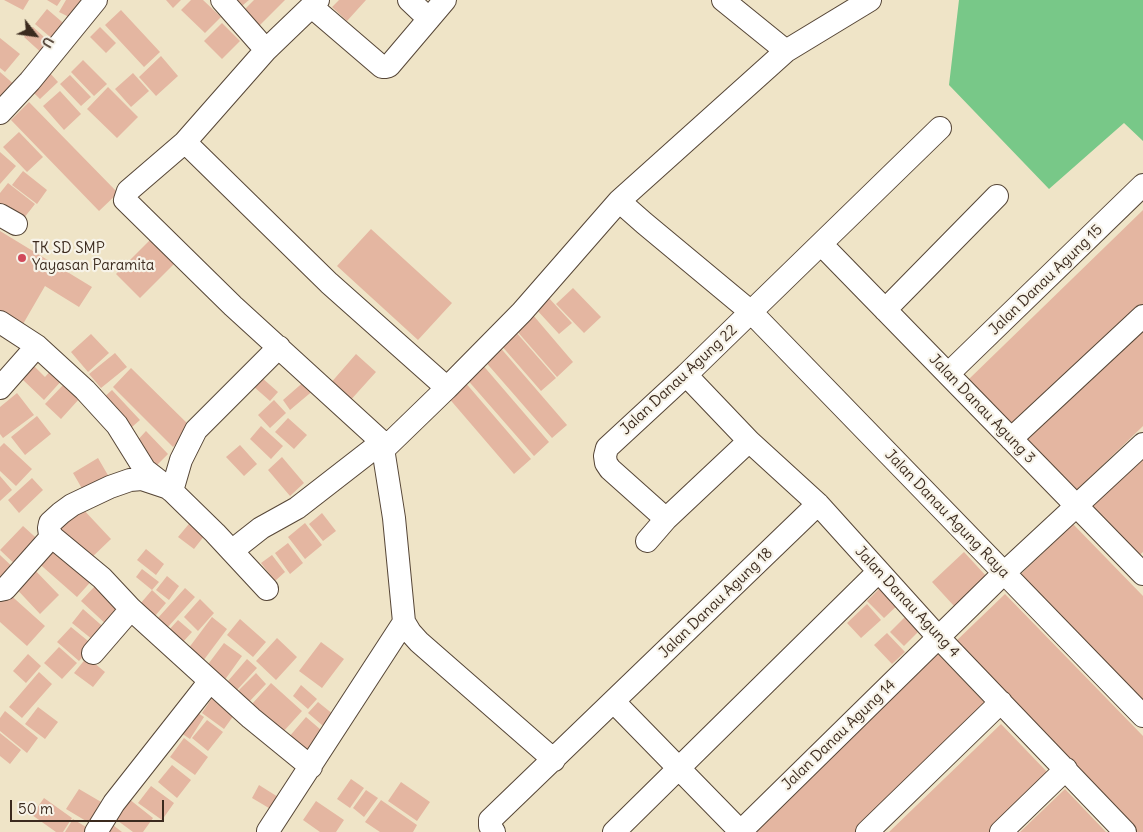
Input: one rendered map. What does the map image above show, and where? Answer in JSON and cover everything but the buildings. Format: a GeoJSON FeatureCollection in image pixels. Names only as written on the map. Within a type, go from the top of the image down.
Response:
{"type":"FeatureCollection","features":[{"type":"Feature","properties":{"kind":"street"},"geometry":{"type":"LineString","coordinates":[[0,114],[30,82],[96,0]]}},
{"type":"Feature","properties":{"kind":"street"},"geometry":{"type":"LineString","coordinates":[[222,0],[266,50]]}},
{"type":"Feature","properties":{"kind":"street"},"geometry":{"type":"LineString","coordinates":[[409,0],[429,19]]}},
{"type":"Feature","properties":{"kind":"street"},"geometry":{"type":"LineString","coordinates":[[445,0],[389,66],[382,66],[315,4],[266,50],[185,142],[128,191],[125,200],[233,306],[383,445],[394,518],[404,622],[419,642],[554,760]]}},
{"type":"Feature","properties":{"kind":"street"},"geometry":{"type":"LineString","coordinates":[[723,0],[786,51]]}},
{"type":"Feature","properties":{"kind":"street"},"geometry":{"type":"LineString","coordinates":[[233,550],[261,528],[296,508],[383,445],[447,388],[522,312],[619,201],[786,51],[870,0]]}},
{"type":"Feature","properties":{"kind":"street","name":"Jalan Danau Agung 22"},"geometry":{"type":"LineString","coordinates":[[666,519],[610,469],[606,463],[605,456],[607,448],[686,376],[940,128]]}},
{"type":"Feature","properties":{"kind":"street"},"geometry":{"type":"LineString","coordinates":[[185,142],[329,283],[447,388]]}},
{"type":"Feature","properties":{"kind":"street","name":"Jalan Danau Agung 15"},"geometry":{"type":"LineString","coordinates":[[948,374],[1143,185]]}},
{"type":"Feature","properties":{"kind":"street"},"geometry":{"type":"LineString","coordinates":[[885,310],[997,196]]}},
{"type":"Feature","properties":{"kind":"street","name":"Jalan Danau Agung Raya"},"geometry":{"type":"LineString","coordinates":[[619,201],[751,312],[1143,716]]}},
{"type":"Feature","properties":{"kind":"street","name":"Jalan Danau Agung 3"},"geometry":{"type":"LineString","coordinates":[[821,244],[1076,506],[1142,570]]}},
{"type":"Feature","properties":{"kind":"street"},"geometry":{"type":"LineString","coordinates":[[1012,439],[1143,316]]}},
{"type":"Feature","properties":{"kind":"street"},"geometry":{"type":"LineString","coordinates":[[0,322],[37,346],[86,390],[117,425],[145,470],[171,490],[233,550],[267,589]]}},
{"type":"Feature","properties":{"kind":"street"},"geometry":{"type":"LineString","coordinates":[[0,388],[37,346]]}},
{"type":"Feature","properties":{"kind":"street"},"geometry":{"type":"LineString","coordinates":[[171,490],[180,460],[196,430],[279,347]]}},
{"type":"Feature","properties":{"kind":"street","name":"Jalan Danau Agung 4"},"geometry":{"type":"LineString","coordinates":[[686,376],[749,440],[818,504],[939,638],[1124,832]]}},
{"type":"Feature","properties":{"kind":"street"},"geometry":{"type":"LineString","coordinates":[[647,541],[666,519],[749,440]]}},
{"type":"Feature","properties":{"kind":"street","name":"Jalan Danau Agung 14"},"geometry":{"type":"LineString","coordinates":[[740,832],[1004,574],[1143,444]]}},
{"type":"Feature","properties":{"kind":"street"},"geometry":{"type":"LineString","coordinates":[[171,490],[142,479],[130,480],[72,505],[50,523],[49,532],[102,578],[132,609],[210,681],[311,767]]}},
{"type":"Feature","properties":{"kind":"street","name":"Jalan Danau Agung 18"},"geometry":{"type":"LineString","coordinates":[[494,832],[490,826],[490,820],[818,504]]}},
{"type":"Feature","properties":{"kind":"street"},"geometry":{"type":"LineString","coordinates":[[0,590],[5,589],[52,536]]}},
{"type":"Feature","properties":{"kind":"street"},"geometry":{"type":"LineString","coordinates":[[614,832],[878,572]]}},
{"type":"Feature","properties":{"kind":"street"},"geometry":{"type":"LineString","coordinates":[[93,652],[132,609]]}},
{"type":"Feature","properties":{"kind":"street"},"geometry":{"type":"LineString","coordinates":[[268,832],[404,622]]}},
{"type":"Feature","properties":{"kind":"street"},"geometry":{"type":"LineString","coordinates":[[96,832],[114,803],[210,681]]}},
{"type":"Feature","properties":{"kind":"street"},"geometry":{"type":"LineString","coordinates":[[614,702],[740,832]]}},
{"type":"Feature","properties":{"kind":"street"},"geometry":{"type":"LineString","coordinates":[[867,832],[1002,702]]}},
{"type":"Feature","properties":{"kind":"street"},"geometry":{"type":"LineString","coordinates":[[1000,832],[1066,770]]}},
{"type":"Feature","properties":{"kind":"green space"},"geometry":{"type":"Polygon","coordinates":[[[959,0],[1143,0],[1143,141],[1124,123],[1049,189],[949,85],[959,0]]]}},
{"type":"Feature","properties":{"kind":"place","name":"TK SD SMP Yayasan Paramita"},"geometry":{"type":"Point","coordinates":[22,258]}}]}
